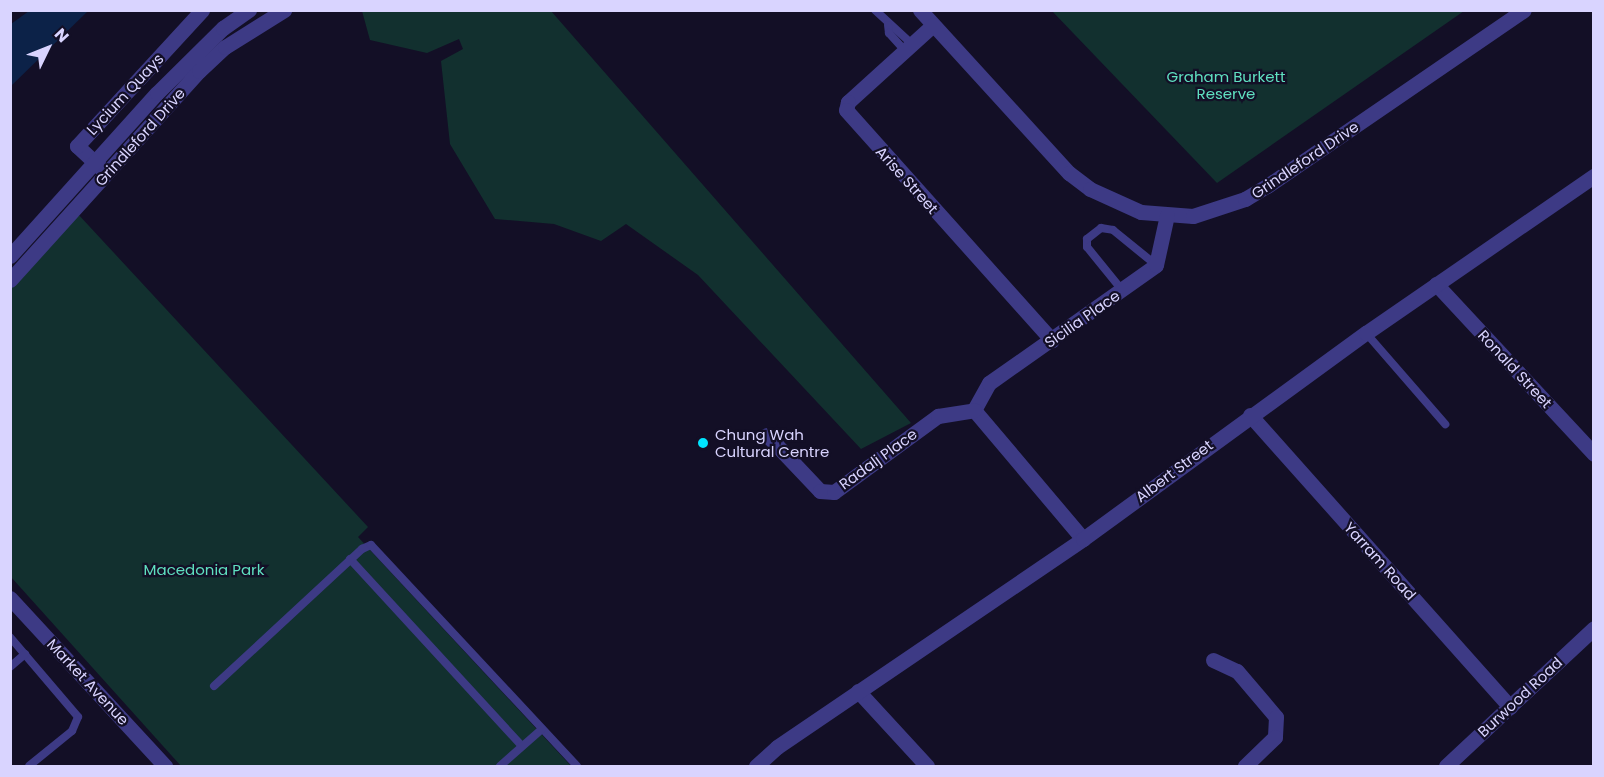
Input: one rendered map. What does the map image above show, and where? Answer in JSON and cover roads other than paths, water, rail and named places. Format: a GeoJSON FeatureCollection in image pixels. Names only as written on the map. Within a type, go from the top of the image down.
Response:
{"type":"FeatureCollection","features":[{"type":"Feature","properties":{"kind":"street","name":"Lycium Quays"},"geometry":{"type":"LineString","coordinates":[[108,174],[76,146],[202,10]]}},
{"type":"Feature","properties":{"kind":"street","name":"Grindleford Drive"},"geometry":{"type":"LineString","coordinates":[[10,256],[199,49],[249,10]]}},
{"type":"Feature","properties":{"kind":"street","name":"Grindleford Drive"},"geometry":{"type":"LineString","coordinates":[[10,280],[225,47],[284,10]]}},
{"type":"Feature","properties":{"kind":"street","name":"Grindleford Drive"},"geometry":{"type":"LineString","coordinates":[[920,10],[1069,173],[1114,202],[1167,215],[1193,216],[1245,199],[1524,10]]}},
{"type":"Feature","properties":{"kind":"street","name":"Arise Street"},"geometry":{"type":"LineString","coordinates":[[933,25],[848,102],[846,110],[1052,340]]}},
{"type":"Feature","properties":{"kind":"street","name":"Albert Street"},"geometry":{"type":"LineString","coordinates":[[756,766],[777,747],[1083,539],[1366,333],[1593,176]]}},
{"type":"Feature","properties":{"kind":"street"},"geometry":{"type":"LineString","coordinates":[[1156,265],[1167,215]]}},
{"type":"Feature","properties":{"kind":"street","name":"Sicilia Place"},"geometry":{"type":"LineString","coordinates":[[974,410],[989,383],[1123,291],[1156,265]]}},
{"type":"Feature","properties":{"kind":"street","name":"Ronald Street"},"geometry":{"type":"LineString","coordinates":[[1436,284],[1593,454]]}},
{"type":"Feature","properties":{"kind":"street"},"geometry":{"type":"LineString","coordinates":[[974,410],[1083,539]]}},
{"type":"Feature","properties":{"kind":"street","name":"Radalj Place"},"geometry":{"type":"LineString","coordinates":[[767,435],[820,491],[834,492],[938,416],[974,410]]}},
{"type":"Feature","properties":{"kind":"street","name":"Yarram Road"},"geometry":{"type":"LineString","coordinates":[[1250,416],[1510,707]]}},
{"type":"Feature","properties":{"kind":"street","name":"Market Avenue"},"geometry":{"type":"LineString","coordinates":[[10,598],[165,766]]}},
{"type":"Feature","properties":{"kind":"street","name":"Burwood Road"},"geometry":{"type":"LineString","coordinates":[[1446,766],[1593,628]]}},
{"type":"Feature","properties":{"kind":"street"},"geometry":{"type":"LineString","coordinates":[[1213,660],[1237,671],[1276,717],[1275,737],[1245,766]]}},
{"type":"Feature","properties":{"kind":"street"},"geometry":{"type":"LineString","coordinates":[[858,692],[927,766]]}},
{"type":"Feature","properties":{"kind":"lane"},"geometry":{"type":"LineString","coordinates":[[875,10],[908,48]]}},
{"type":"Feature","properties":{"kind":"lane"},"geometry":{"type":"LineString","coordinates":[[1123,291],[1087,247],[1087,239],[1101,228],[1113,230],[1156,265]]}},
{"type":"Feature","properties":{"kind":"lane"},"geometry":{"type":"LineString","coordinates":[[1366,333],[1445,424]]}},
{"type":"Feature","properties":{"kind":"lane"},"geometry":{"type":"LineString","coordinates":[[214,686],[368,545],[375,548],[577,766]]}},
{"type":"Feature","properties":{"kind":"lane"},"geometry":{"type":"LineString","coordinates":[[351,559],[522,746]]}},
{"type":"Feature","properties":{"kind":"lane"},"geometry":{"type":"LineString","coordinates":[[10,637],[78,717],[72,731],[29,766]]}},
{"type":"Feature","properties":{"kind":"lane"},"geometry":{"type":"LineString","coordinates":[[10,667],[25,654]]}},
{"type":"Feature","properties":{"kind":"lane"},"geometry":{"type":"LineString","coordinates":[[500,766],[542,729]]}},
{"type":"Feature","properties":{"kind":"water"},"geometry":{"type":"Polygon","coordinates":[[[29,11],[88,11],[11,86],[11,24],[29,11]]]}},
{"type":"Feature","properties":{"kind":"place","name":"Chung Wah Cultural Centre"},"geometry":{"type":"Point","coordinates":[703,443]}},
{"type":"Feature","properties":{"kind":"park label","name":"Graham Burkett Reserve"},"geometry":{"type":"Point","coordinates":[1226,84]}},
{"type":"Feature","properties":{"kind":"park label","name":"Macedonia Park"},"geometry":{"type":"Point","coordinates":[204,570]}}]}
